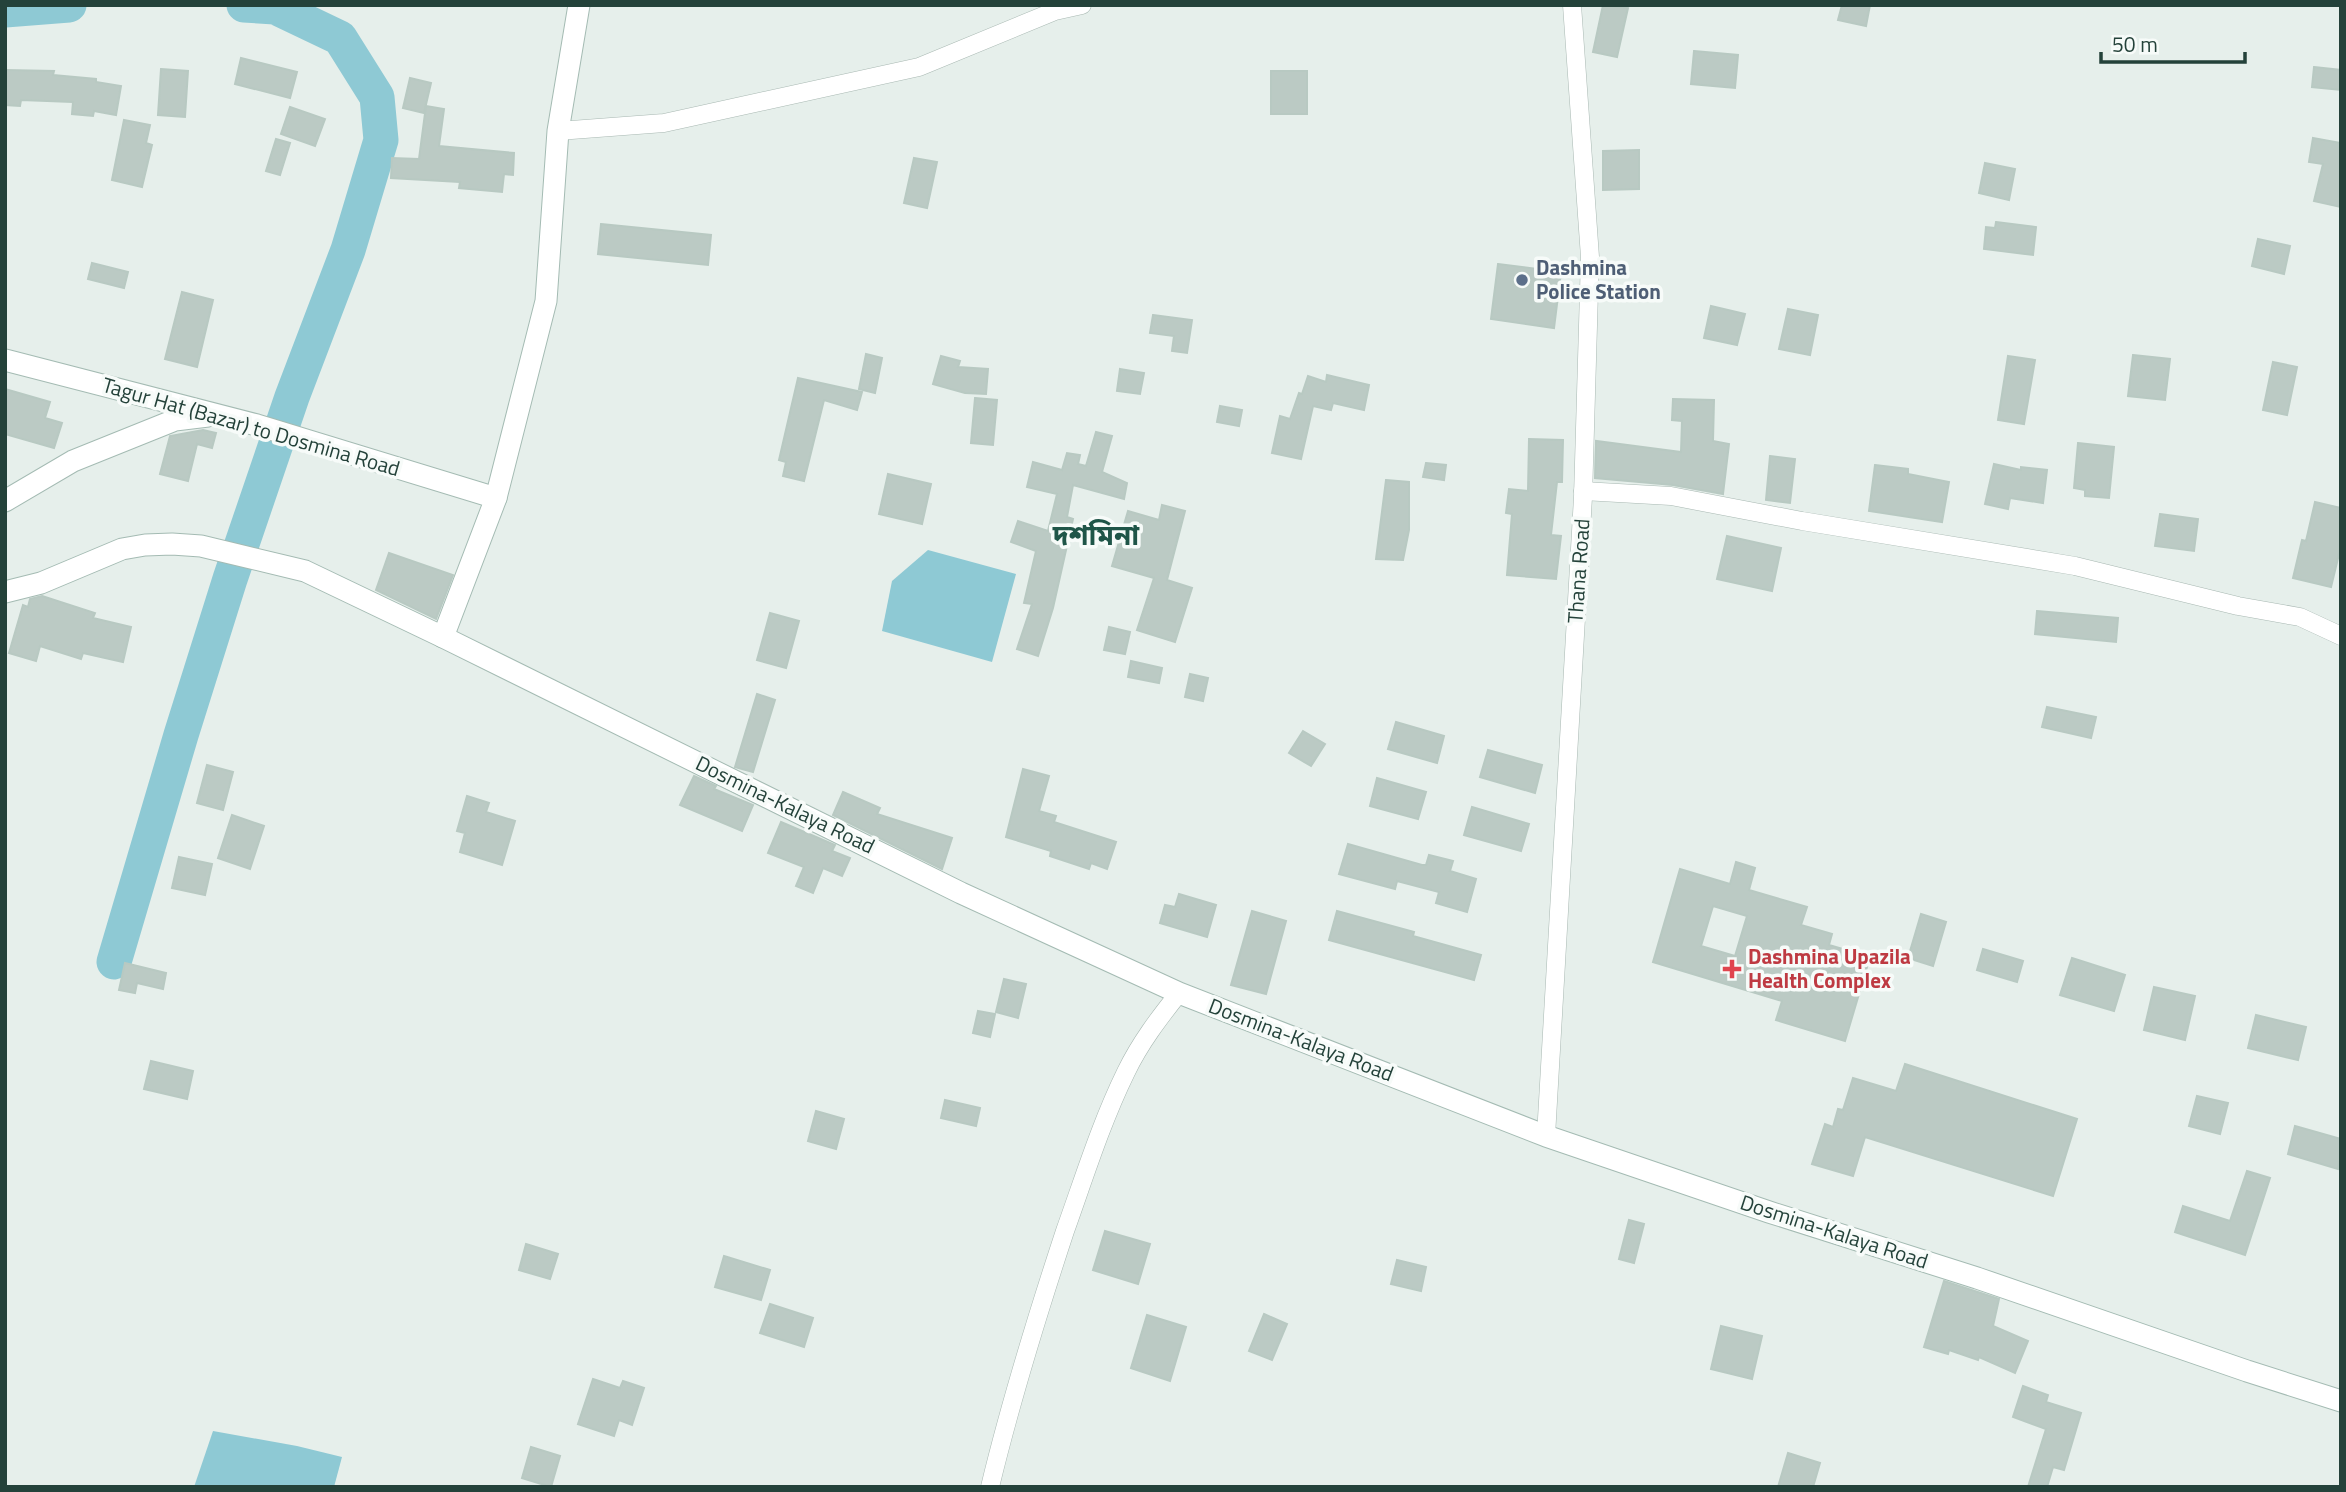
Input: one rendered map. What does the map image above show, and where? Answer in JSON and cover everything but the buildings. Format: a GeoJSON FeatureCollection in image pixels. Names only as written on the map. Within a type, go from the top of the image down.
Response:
{"type":"FeatureCollection","features":[{"type":"Feature","properties":{"kind":"street"},"geometry":{"type":"LineString","coordinates":[[443,636],[496,499],[546,301],[558,131],[579,5]]}},
{"type":"Feature","properties":{"kind":"street"},"geometry":{"type":"LineString","coordinates":[[558,131],[664,123],[919,66],[1055,11],[1082,5]]}},
{"type":"Feature","properties":{"kind":"street","name":"Thana Road"},"geometry":{"type":"LineString","coordinates":[[1546,1136],[1583,491],[1590,257],[1572,5]]}},
{"type":"Feature","properties":{"kind":"street","name":"Tagur Hat (Bazar) to Dosmina Road"},"geometry":{"type":"LineString","coordinates":[[5,360],[302,437],[496,499]]}},
{"type":"Feature","properties":{"kind":"street"},"geometry":{"type":"LineString","coordinates":[[5,501],[73,461],[175,420],[221,415]]}},
{"type":"Feature","properties":{"kind":"street"},"geometry":{"type":"LineString","coordinates":[[1583,491],[1671,496],[1802,521],[2075,566],[2238,606],[2300,617],[2341,636]]}},
{"type":"Feature","properties":{"kind":"street","name":"Dosmina-Kalaya Road"},"geometry":{"type":"LineString","coordinates":[[5,592],[40,583],[122,549],[172,544],[201,546],[305,571],[443,636],[961,892],[1179,993],[1546,1136],[2341,1401]]}},
{"type":"Feature","properties":{"kind":"street"},"geometry":{"type":"LineString","coordinates":[[990,1487],[1019,1378],[1086,1171],[1126,1073],[1152,1027],[1179,993]]}},
{"type":"Feature","properties":{"kind":"water"},"geometry":{"type":"Polygon","coordinates":[[[928,550],[1016,574],[992,662],[882,631],[892,581],[928,550]]]}},
{"type":"Feature","properties":{"kind":"water"},"geometry":{"type":"Polygon","coordinates":[[[213,1431],[342,1457],[334,1487],[194,1487],[213,1431]]]}},
{"type":"Feature","properties":{"kind":"waterway"},"geometry":{"type":"LineString","coordinates":[[5,10],[69,5]]}},
{"type":"Feature","properties":{"kind":"waterway"},"geometry":{"type":"LineString","coordinates":[[114,962],[230,579],[292,397],[348,250],[381,140],[377,97],[340,38],[275,7],[244,5]]}},
{"type":"Feature","properties":{"kind":"place","name":"Dashmina Police Station"},"geometry":{"type":"Point","coordinates":[1522,280]}},
{"type":"Feature","properties":{"kind":"place","name":"Dashmina Upazila Health Complex"},"geometry":{"type":"Point","coordinates":[1732,969]}},
{"type":"Feature","properties":{"kind":"district","name":"দশমিনা"},"geometry":{"type":"Point","coordinates":[1096,535]}}]}
